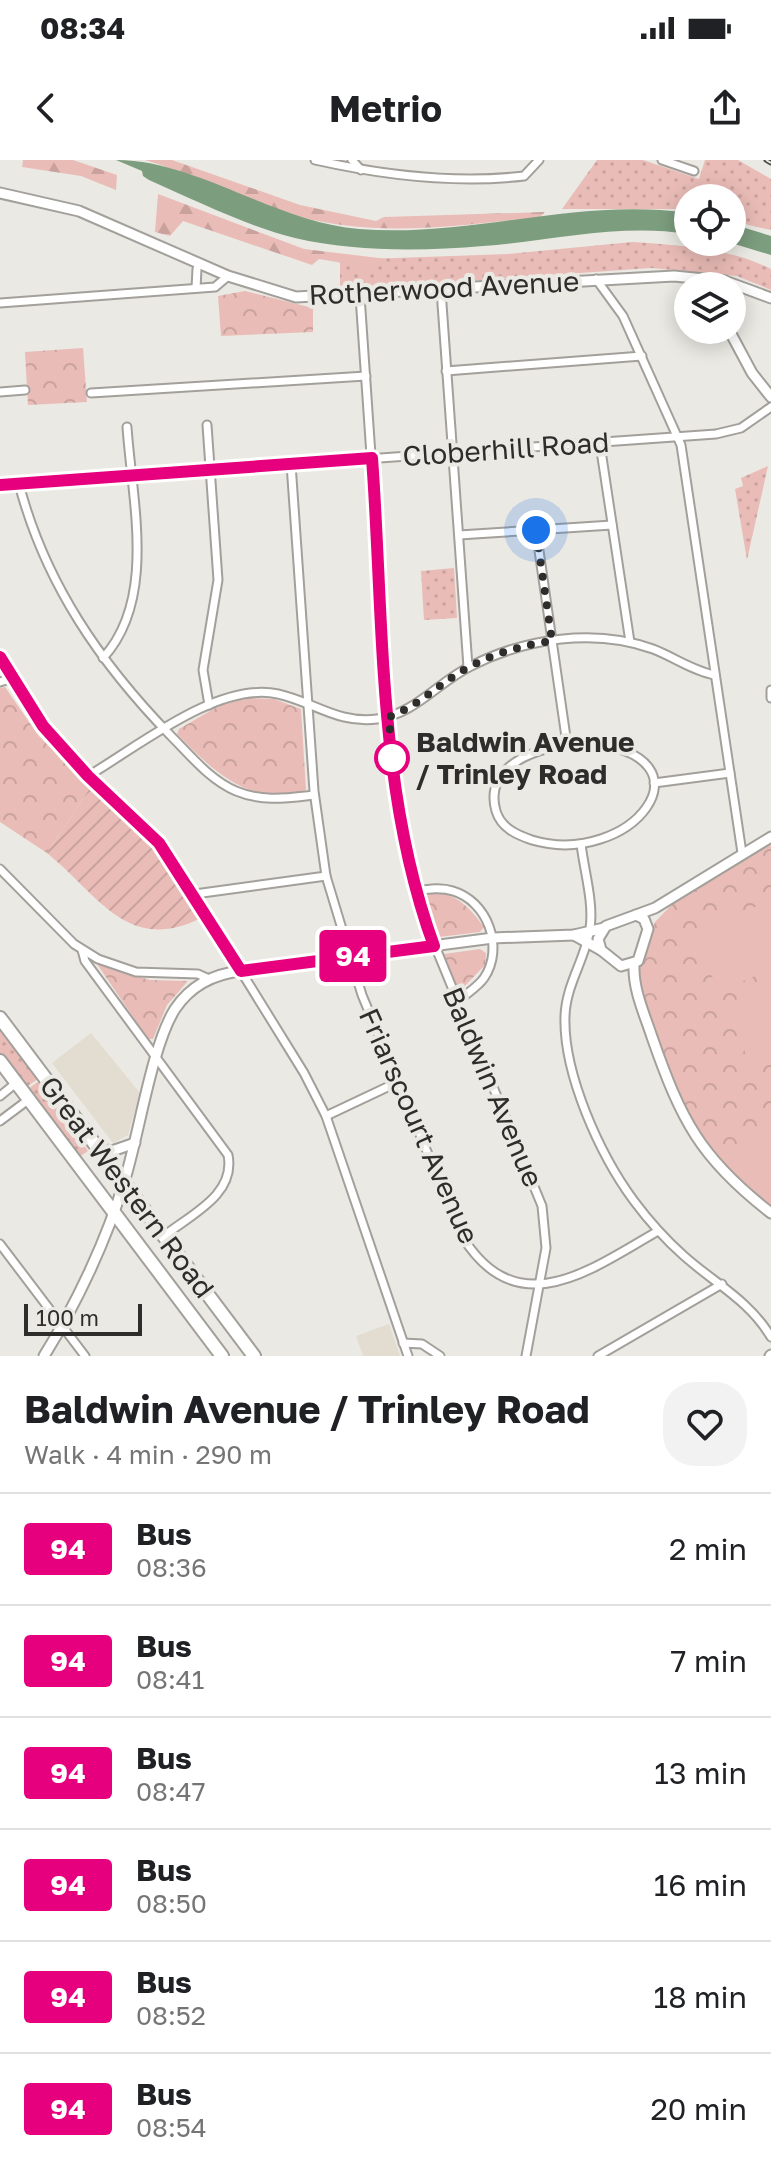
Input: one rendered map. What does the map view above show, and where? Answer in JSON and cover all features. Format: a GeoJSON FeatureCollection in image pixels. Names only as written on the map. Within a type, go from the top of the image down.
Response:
{"type":"FeatureCollection","features":[{"type":"Feature","properties":{"kind":"main road","name":"Great Western Road"},"geometry":{"type":"LineString","coordinates":[[0,1018],[254,1356]]}},
{"type":"Feature","properties":{"kind":"main road","name":"Great Western Road"},"geometry":{"type":"LineString","coordinates":[[0,1061],[222,1356]]}},
{"type":"Feature","properties":{"kind":"street"},"geometry":{"type":"LineString","coordinates":[[315,160],[361,170],[429,177],[519,177],[530,172],[539,160]]}},
{"type":"Feature","properties":{"kind":"street"},"geometry":{"type":"LineString","coordinates":[[352,160],[361,170]]}},
{"type":"Feature","properties":{"kind":"street"},"geometry":{"type":"LineString","coordinates":[[662,160],[694,171]]}},
{"type":"Feature","properties":{"kind":"street","name":"Rotherwood Avenue"},"geometry":{"type":"LineString","coordinates":[[0,193],[93,216],[228,276],[296,297],[360,296],[596,279],[617,304],[677,437],[742,853]]}},
{"type":"Feature","properties":{"kind":"street"},"geometry":{"type":"LineString","coordinates":[[196,288],[197,269]]}},
{"type":"Feature","properties":{"kind":"street"},"geometry":{"type":"LineString","coordinates":[[0,303],[215,287],[228,276]]}},
{"type":"Feature","properties":{"kind":"street"},"geometry":{"type":"LineString","coordinates":[[596,279],[652,276],[674,278]]}},
{"type":"Feature","properties":{"kind":"street"},"geometry":{"type":"LineString","coordinates":[[441,290],[468,667]]}},
{"type":"Feature","properties":{"kind":"street"},"geometry":{"type":"LineString","coordinates":[[746,291],[771,298]]}},
{"type":"Feature","properties":{"kind":"street","name":"Baldwin Avenue"},"geometry":{"type":"LineString","coordinates":[[360,296],[398,809],[416,891],[434,946],[542,1206],[546,1248],[526,1356]]}},
{"type":"Feature","properties":{"kind":"street"},"geometry":{"type":"LineString","coordinates":[[736,344],[752,373],[771,397]]}},
{"type":"Feature","properties":{"kind":"street"},"geometry":{"type":"LineString","coordinates":[[446,371],[642,356]]}},
{"type":"Feature","properties":{"kind":"street"},"geometry":{"type":"LineString","coordinates":[[91,393],[366,376]]}},
{"type":"Feature","properties":{"kind":"street"},"geometry":{"type":"LineString","coordinates":[[0,392],[25,390]]}},
{"type":"Feature","properties":{"kind":"street","name":"Cloberhill Road"},"geometry":{"type":"LineString","coordinates":[[0,485],[600,444],[728,432],[759,418],[771,407]]}},
{"type":"Feature","properties":{"kind":"street"},"geometry":{"type":"LineString","coordinates":[[207,425],[218,580],[203,670],[209,705]]}},
{"type":"Feature","properties":{"kind":"street"},"geometry":{"type":"LineString","coordinates":[[103,658],[125,628],[135,598],[127,427]]}},
{"type":"Feature","properties":{"kind":"street"},"geometry":{"type":"LineString","coordinates":[[600,444],[630,642]]}},
{"type":"Feature","properties":{"kind":"street","name":"Friarscourt Avenue"},"geometry":{"type":"LineString","coordinates":[[291,464],[314,795],[326,876],[349,957],[398,1082],[468,1245],[494,1272],[514,1281],[540,1285],[570,1279],[658,1231]]}},
{"type":"Feature","properties":{"kind":"street"},"geometry":{"type":"LineString","coordinates":[[19,484],[29,524],[59,589],[130,694],[208,773],[238,792],[278,799],[314,795]]}},
{"type":"Feature","properties":{"kind":"street"},"geometry":{"type":"LineString","coordinates":[[459,535],[612,525]]}},
{"type":"Feature","properties":{"kind":"street"},"geometry":{"type":"LineString","coordinates":[[536,530],[567,744]]}},
{"type":"Feature","properties":{"kind":"street"},"geometry":{"type":"LineString","coordinates":[[88,776],[209,705],[234,695],[256,692],[282,695],[349,720],[389,717],[420,702],[468,667],[511,649],[552,641],[585,638],[630,642],[715,675]]}},
{"type":"Feature","properties":{"kind":"street"},"geometry":{"type":"LineString","coordinates":[[0,657],[43,726],[88,776],[159,843],[195,894],[326,1116],[408,1356]]}},
{"type":"Feature","properties":{"kind":"street"},"geometry":{"type":"LineString","coordinates":[[0,682],[13,678]]}},
{"type":"Feature","properties":{"kind":"street"},"geometry":{"type":"LineString","coordinates":[[771,690],[771,698]]}},
{"type":"Feature","properties":{"kind":"street"},"geometry":{"type":"LineString","coordinates":[[567,744],[608,745],[633,752],[648,767],[654,783],[649,808],[635,823],[605,838],[581,844],[550,844],[515,834],[503,823],[495,808],[496,787],[507,769],[536,752],[567,744]]}},
{"type":"Feature","properties":{"kind":"street"},"geometry":{"type":"LineString","coordinates":[[654,783],[730,773]]}},
{"type":"Feature","properties":{"kind":"street"},"geometry":{"type":"LineString","coordinates":[[588,937],[655,908],[771,837]]}},
{"type":"Feature","properties":{"kind":"street"},"geometry":{"type":"LineString","coordinates":[[581,844],[588,937],[565,1013],[573,1070],[607,1158],[658,1231],[682,1255],[745,1303],[771,1337]]}},
{"type":"Feature","properties":{"kind":"street"},"geometry":{"type":"LineString","coordinates":[[0,869],[82,950],[136,972],[198,974],[209,979]]}},
{"type":"Feature","properties":{"kind":"street"},"geometry":{"type":"LineString","coordinates":[[195,894],[326,876]]}},
{"type":"Feature","properties":{"kind":"street"},"geometry":{"type":"LineString","coordinates":[[416,891],[450,889],[470,899],[484,914],[493,938],[493,953],[485,977],[456,1003]]}},
{"type":"Feature","properties":{"kind":"street"},"geometry":{"type":"LineString","coordinates":[[633,980],[634,965],[655,908]]}},
{"type":"Feature","properties":{"kind":"street"},"geometry":{"type":"LineString","coordinates":[[636,915],[647,925]]}},
{"type":"Feature","properties":{"kind":"street"},"geometry":{"type":"LineString","coordinates":[[601,950],[598,939],[604,928]]}},
{"type":"Feature","properties":{"kind":"street"},"geometry":{"type":"LineString","coordinates":[[44,1356],[82,1288],[124,1183],[157,1059],[175,1009],[190,992],[209,979],[241,971],[493,938],[588,937],[633,980],[683,1119],[721,1172],[771,1213]]}},
{"type":"Feature","properties":{"kind":"street"},"geometry":{"type":"LineString","coordinates":[[82,950],[85,961],[224,1146],[230,1165],[222,1191],[164,1236]]}},
{"type":"Feature","properties":{"kind":"street"},"geometry":{"type":"LineString","coordinates":[[621,966],[634,965]]}},
{"type":"Feature","properties":{"kind":"street"},"geometry":{"type":"LineString","coordinates":[[326,1116],[398,1082]]}},
{"type":"Feature","properties":{"kind":"street"},"geometry":{"type":"LineString","coordinates":[[0,1096],[16,1083]]}},
{"type":"Feature","properties":{"kind":"street"},"geometry":{"type":"LineString","coordinates":[[0,1121],[28,1100]]}},
{"type":"Feature","properties":{"kind":"street"},"geometry":{"type":"LineString","coordinates":[[99,1149],[112,1151],[135,1143]]}},
{"type":"Feature","properties":{"kind":"street"},"geometry":{"type":"LineString","coordinates":[[1,1248],[85,1356]]}},
{"type":"Feature","properties":{"kind":"street"},"geometry":{"type":"LineString","coordinates":[[598,1356],[722,1284]]}},
{"type":"Feature","properties":{"kind":"street"},"geometry":{"type":"LineString","coordinates":[[403,1343],[422,1344],[440,1356]]}},
{"type":"Feature","properties":{"kind":"shaded area"},"geometry":{"type":"Polygon","coordinates":[[[116,160],[176,170],[297,215],[359,229],[441,228],[565,213],[647,209],[674,212],[674,232],[611,232],[436,249],[341,246],[276,233],[149,180],[142,171],[116,160]]]}},
{"type":"Feature","properties":{"kind":"shaded area"},"geometry":{"type":"Polygon","coordinates":[[[746,228],[771,236],[771,255],[746,247],[746,228]]]}},
{"type":"Feature","properties":{"kind":"shaded area"},"geometry":{"type":"Polygon","coordinates":[[[91,1033],[140,1093],[128,1135],[113,1143],[52,1063],[91,1033]]]}},
{"type":"Feature","properties":{"kind":"shaded area"},"geometry":{"type":"Polygon","coordinates":[[[389,1324],[400,1356],[363,1356],[356,1336],[389,1324]]]}},
{"type":"Feature","properties":{"kind":"green space"},"geometry":{"type":"Polygon","coordinates":[[[23,160],[73,160],[117,175],[116,190],[81,176],[22,167],[23,160]]]}},
{"type":"Feature","properties":{"kind":"green space"},"geometry":{"type":"Polygon","coordinates":[[[145,160],[172,160],[300,205],[376,221],[384,217],[545,212],[540,217],[450,226],[360,227],[281,211],[145,160]]]}},
{"type":"Feature","properties":{"kind":"green space"},"geometry":{"type":"Polygon","coordinates":[[[597,160],[643,160],[699,179],[705,160],[738,160],[771,179],[771,230],[746,224],[746,184],[674,184],[674,209],[562,209],[597,160]]]}},
{"type":"Feature","properties":{"kind":"green space"},"geometry":{"type":"Polygon","coordinates":[[[158,194],[304,249],[387,259],[356,274],[349,264],[319,259],[312,265],[183,221],[170,236],[155,232],[158,194]]]}},
{"type":"Feature","properties":{"kind":"green space"},"geometry":{"type":"Polygon","coordinates":[[[632,242],[674,246],[674,256],[738,256],[771,269],[771,290],[746,280],[746,272],[651,268],[340,290],[340,260],[508,254],[632,242]]]}},
{"type":"Feature","properties":{"kind":"green space"},"geometry":{"type":"Polygon","coordinates":[[[245,291],[313,308],[313,332],[221,336],[218,296],[245,291]]]}},
{"type":"Feature","properties":{"kind":"green space"},"geometry":{"type":"Polygon","coordinates":[[[83,348],[87,402],[28,405],[25,352],[83,348]]]}},
{"type":"Feature","properties":{"kind":"green space"},"geometry":{"type":"Polygon","coordinates":[[[768,466],[747,560],[735,489],[743,486],[741,478],[768,466]]]}},
{"type":"Feature","properties":{"kind":"green space"},"geometry":{"type":"Polygon","coordinates":[[[454,568],[457,618],[424,620],[421,571],[454,568]]]}},
{"type":"Feature","properties":{"kind":"green space"},"geometry":{"type":"Polygon","coordinates":[[[5,687],[38,735],[90,788],[47,853],[0,822],[0,688],[5,687]]]}},
{"type":"Feature","properties":{"kind":"green space"},"geometry":{"type":"Polygon","coordinates":[[[251,698],[274,699],[301,709],[306,790],[268,795],[250,790],[219,772],[177,734],[179,729],[222,704],[251,698]]]}},
{"type":"Feature","properties":{"kind":"green space"},"geometry":{"type":"Polygon","coordinates":[[[90,788],[159,850],[201,918],[175,928],[153,929],[133,925],[115,915],[47,853],[90,788]]]}},
{"type":"Feature","properties":{"kind":"green space"},"geometry":{"type":"Polygon","coordinates":[[[771,843],[771,1208],[722,1168],[679,1106],[636,972],[655,922],[680,896],[771,843]]]}},
{"type":"Feature","properties":{"kind":"green space"},"geometry":{"type":"Polygon","coordinates":[[[430,893],[455,898],[484,927],[480,932],[439,937],[426,897],[430,893]]]}},
{"type":"Feature","properties":{"kind":"green space"},"geometry":{"type":"Polygon","coordinates":[[[771,900],[771,969],[719,992],[693,934],[771,900]]]}},
{"type":"Feature","properties":{"kind":"green space"},"geometry":{"type":"Polygon","coordinates":[[[480,949],[486,953],[485,965],[459,992],[444,954],[480,949]]]}},
{"type":"Feature","properties":{"kind":"green space"},"geometry":{"type":"Polygon","coordinates":[[[97,964],[150,980],[188,981],[167,1005],[153,1039],[148,1039],[97,964]]]}},
{"type":"Feature","properties":{"kind":"green space"},"geometry":{"type":"Polygon","coordinates":[[[771,984],[771,1054],[750,1063],[724,1005],[771,984]]]}},
{"type":"Feature","properties":{"kind":"green space"},"geometry":{"type":"Polygon","coordinates":[[[0,1028],[38,1079],[26,1087],[0,1053],[0,1028]]]}},
{"type":"Feature","properties":{"kind":"green space"},"geometry":{"type":"Polygon","coordinates":[[[39,1081],[88,1151],[79,1157],[28,1089],[39,1081]]]}},
{"type":"Feature","properties":{"kind":"green space"},"geometry":{"type":"Polygon","coordinates":[[[768,1126],[771,1129],[771,1188],[739,1164],[768,1126]]]}},
{"type":"Feature","properties":{"kind":"railway"},"geometry":{"type":"LineString","coordinates":[[766,160],[771,163]]}},
{"type":"Feature","properties":{"kind":"bus line","name":"94"},"geometry":{"type":"LineString","coordinates":[[0,485],[372,458],[398,809],[416,891],[434,946],[241,971],[195,894],[159,843],[88,776],[43,726],[0,657]]}},
{"type":"Feature","properties":{"kind":"place","name":"Baldwin Avenue / Trinley Road"},"geometry":{"type":"Point","coordinates":[392,758]}},
{"type":"Feature","properties":{"kind":"route"},"geometry":{"type":"LineString","coordinates":[[392,758],[389,717],[420,702],[468,667],[511,649],[552,641],[536,530]]}}]}
